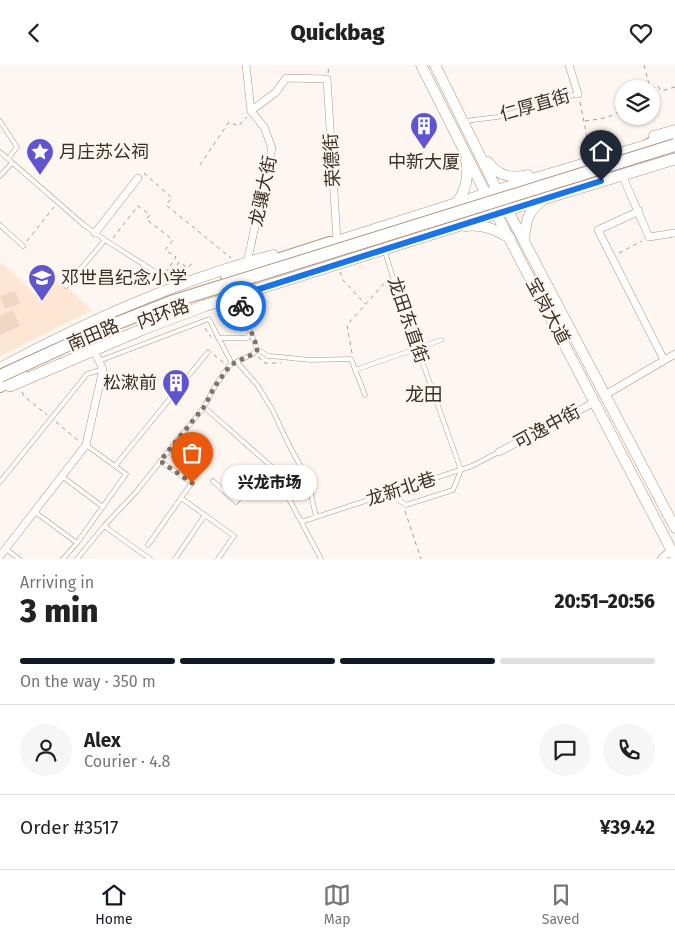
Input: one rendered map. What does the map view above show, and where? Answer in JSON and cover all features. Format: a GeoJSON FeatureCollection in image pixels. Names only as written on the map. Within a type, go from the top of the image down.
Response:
{"type":"FeatureCollection","features":[{"type":"Feature","properties":{"kind":"highway"},"geometry":{"type":"LineString","coordinates":[[650,144],[675,137]]}},
{"type":"Feature","properties":{"kind":"highway","name":"内环路"},"geometry":{"type":"LineString","coordinates":[[1,377],[104,328],[180,299],[675,145]]}},
{"type":"Feature","properties":{"kind":"highway","name":"内环路"},"geometry":{"type":"LineString","coordinates":[[1,377],[19,367],[92,341],[172,309],[675,151]]}},
{"type":"Feature","properties":{"kind":"highway"},"geometry":{"type":"LineString","coordinates":[[1,377],[54,343],[110,317],[227,276],[334,242]]}},
{"type":"Feature","properties":{"kind":"main road","name":"宝岗大道"},"geometry":{"type":"LineString","coordinates":[[421,65],[461,145],[494,196],[502,212],[510,238],[674,552]]}},
{"type":"Feature","properties":{"kind":"main road","name":"宝岗大道"},"geometry":{"type":"LineString","coordinates":[[435,65],[476,147],[494,196]]}},
{"type":"Feature","properties":{"kind":"main road"},"geometry":{"type":"LineString","coordinates":[[476,147],[491,167],[502,175],[515,177],[675,130]]}},
{"type":"Feature","properties":{"kind":"main road"},"geometry":{"type":"LineString","coordinates":[[1,377],[19,367],[31,352],[102,317],[178,286],[243,264],[296,250],[360,239],[422,219],[439,209],[457,203],[494,196],[568,169],[650,144]]}},
{"type":"Feature","properties":{"kind":"main road"},"geometry":{"type":"LineString","coordinates":[[457,203],[464,191],[467,179],[466,163],[461,145]]}},
{"type":"Feature","properties":{"kind":"main road","name":"南田路"},"geometry":{"type":"LineString","coordinates":[[19,367],[138,316],[360,239],[388,235],[406,229],[422,219],[494,196],[539,188],[675,145]]}},
{"type":"Feature","properties":{"kind":"main road","name":"南田路"},"geometry":{"type":"LineString","coordinates":[[0,391],[93,349],[181,315],[456,226],[675,159]]}},
{"type":"Feature","properties":{"kind":"main road"},"geometry":{"type":"LineString","coordinates":[[533,173],[568,169]]}},
{"type":"Feature","properties":{"kind":"main road"},"geometry":{"type":"LineString","coordinates":[[539,188],[568,169]]}},
{"type":"Feature","properties":{"kind":"main road"},"geometry":{"type":"LineString","coordinates":[[524,241],[530,212],[546,198]]}},
{"type":"Feature","properties":{"kind":"main road","name":"宝岗大道"},"geometry":{"type":"LineString","coordinates":[[502,212],[524,241],[675,529]]}},
{"type":"Feature","properties":{"kind":"main road"},"geometry":{"type":"LineString","coordinates":[[456,226],[483,226],[494,229],[510,238]]}},
{"type":"Feature","properties":{"kind":"main road"},"geometry":{"type":"LineString","coordinates":[[176,302],[181,315]]}},
{"type":"Feature","properties":{"kind":"main road"},"geometry":{"type":"LineString","coordinates":[[138,316],[143,329]]}},
{"type":"Feature","properties":{"kind":"street","name":"龙骧大街"},"geometry":{"type":"LineString","coordinates":[[243,264],[272,148],[264,127],[251,111],[246,65]]}},
{"type":"Feature","properties":{"kind":"street","name":"仁厚直街"},"geometry":{"type":"LineString","coordinates":[[568,65],[578,94]]}},
{"type":"Feature","properties":{"kind":"street","name":"荣德街"},"geometry":{"type":"LineString","coordinates":[[251,111],[276,92],[286,77],[327,79],[334,242]]}},
{"type":"Feature","properties":{"kind":"street"},"geometry":{"type":"LineString","coordinates":[[622,175],[649,237],[675,233]]}},
{"type":"Feature","properties":{"kind":"street"},"geometry":{"type":"LineString","coordinates":[[95,233],[138,178]]}},
{"type":"Feature","properties":{"kind":"street"},"geometry":{"type":"LineString","coordinates":[[639,211],[598,230],[664,360]]}},
{"type":"Feature","properties":{"kind":"street"},"geometry":{"type":"LineString","coordinates":[[0,557],[36,513],[86,445],[103,369],[93,349]]}},
{"type":"Feature","properties":{"kind":"street"},"geometry":{"type":"LineString","coordinates":[[606,395],[675,354]]}},
{"type":"Feature","properties":{"kind":"street","name":"可逸中街"},"geometry":{"type":"LineString","coordinates":[[499,452],[595,402]]}},
{"type":"Feature","properties":{"kind":"street"},"geometry":{"type":"LineString","coordinates":[[661,559],[674,552]]}},
{"type":"Feature","properties":{"kind":"lane","name":"仁厚直街"},"geometry":{"type":"LineString","coordinates":[[463,121],[497,117],[578,94]]}},
{"type":"Feature","properties":{"kind":"lane"},"geometry":{"type":"LineString","coordinates":[[0,121],[17,147],[8,159]]}},
{"type":"Feature","properties":{"kind":"lane"},"geometry":{"type":"LineString","coordinates":[[0,152],[95,233],[178,286]]}},
{"type":"Feature","properties":{"kind":"lane"},"geometry":{"type":"LineString","coordinates":[[0,176],[12,163]]}},
{"type":"Feature","properties":{"kind":"lane"},"geometry":{"type":"LineString","coordinates":[[0,225],[23,246]]}},
{"type":"Feature","properties":{"kind":"lane"},"geometry":{"type":"LineString","coordinates":[[66,285],[109,242]]}},
{"type":"Feature","properties":{"kind":"lane","name":"龙田东直街"},"geometry":{"type":"LineString","coordinates":[[386,255],[461,470]]}},
{"type":"Feature","properties":{"kind":"lane"},"geometry":{"type":"LineString","coordinates":[[237,296],[257,347],[268,356],[310,360],[351,359],[365,395]]}},
{"type":"Feature","properties":{"kind":"lane"},"geometry":{"type":"LineString","coordinates":[[99,361],[209,319],[229,364]]}},
{"type":"Feature","properties":{"kind":"lane"},"geometry":{"type":"LineString","coordinates":[[218,338],[247,338],[251,333]]}},
{"type":"Feature","properties":{"kind":"lane"},"geometry":{"type":"LineString","coordinates":[[355,370],[441,340]]}},
{"type":"Feature","properties":{"kind":"lane"},"geometry":{"type":"LineString","coordinates":[[78,559],[104,526],[136,492],[204,407],[229,364],[253,354],[257,347]]}},
{"type":"Feature","properties":{"kind":"lane"},"geometry":{"type":"LineString","coordinates":[[115,465],[209,351]]}},
{"type":"Feature","properties":{"kind":"lane"},"geometry":{"type":"LineString","coordinates":[[237,362],[258,386],[273,411],[308,480],[316,517]]}},
{"type":"Feature","properties":{"kind":"lane"},"geometry":{"type":"LineString","coordinates":[[0,482],[87,374],[103,369]]}},
{"type":"Feature","properties":{"kind":"lane"},"geometry":{"type":"LineString","coordinates":[[204,407],[272,467],[321,559]]}},
{"type":"Feature","properties":{"kind":"lane"},"geometry":{"type":"LineString","coordinates":[[63,559],[77,543],[126,474],[86,445]]}},
{"type":"Feature","properties":{"kind":"lane","name":"龙新北巷"},"geometry":{"type":"LineString","coordinates":[[301,522],[461,470],[499,452]]}},
{"type":"Feature","properties":{"kind":"lane"},"geometry":{"type":"LineString","coordinates":[[148,545],[192,483],[160,461]]}},
{"type":"Feature","properties":{"kind":"lane"},"geometry":{"type":"LineString","coordinates":[[213,481],[236,502],[256,479],[272,467]]}},
{"type":"Feature","properties":{"kind":"lane"},"geometry":{"type":"LineString","coordinates":[[389,493],[406,505],[453,490],[461,470]]}},
{"type":"Feature","properties":{"kind":"lane"},"geometry":{"type":"LineString","coordinates":[[62,477],[103,507]]}},
{"type":"Feature","properties":{"kind":"lane"},"geometry":{"type":"LineString","coordinates":[[181,498],[234,536],[218,559]]}},
{"type":"Feature","properties":{"kind":"lane"},"geometry":{"type":"LineString","coordinates":[[36,513],[77,543]]}},
{"type":"Feature","properties":{"kind":"lane"},"geometry":{"type":"LineString","coordinates":[[176,559],[205,515]]}},
{"type":"Feature","properties":{"kind":"lane"},"geometry":{"type":"LineString","coordinates":[[104,526],[150,559]]}},
{"type":"Feature","properties":{"kind":"lane"},"geometry":{"type":"LineString","coordinates":[[6,549],[19,559]]}},
{"type":"Feature","properties":{"kind":"path"},"geometry":{"type":"LineString","coordinates":[[644,65],[648,80]]}},
{"type":"Feature","properties":{"kind":"path"},"geometry":{"type":"LineString","coordinates":[[660,89],[661,91],[675,87]]}},
{"type":"Feature","properties":{"kind":"path"},"geometry":{"type":"LineString","coordinates":[[578,94],[591,156]]}},
{"type":"Feature","properties":{"kind":"path"},"geometry":{"type":"LineString","coordinates":[[200,165],[229,122],[238,126],[251,111]]}},
{"type":"Feature","properties":{"kind":"path"},"geometry":{"type":"LineString","coordinates":[[584,121],[615,114]]}},
{"type":"Feature","properties":{"kind":"path"},"geometry":{"type":"LineString","coordinates":[[138,178],[143,172],[172,198],[166,205],[243,264]]}},
{"type":"Feature","properties":{"kind":"path"},"geometry":{"type":"LineString","coordinates":[[23,246],[58,203]]}},
{"type":"Feature","properties":{"kind":"path"},"geometry":{"type":"LineString","coordinates":[[109,242],[138,206],[150,215],[146,219],[173,240],[165,250],[176,257],[163,276]]}},
{"type":"Feature","properties":{"kind":"path"},"geometry":{"type":"LineString","coordinates":[[611,257],[649,237]]}},
{"type":"Feature","properties":{"kind":"path"},"geometry":{"type":"LineString","coordinates":[[192,263],[188,268],[179,262],[174,270],[192,281]]}},
{"type":"Feature","properties":{"kind":"path"},"geometry":{"type":"LineString","coordinates":[[338,264],[342,280],[365,304]]}},
{"type":"Feature","properties":{"kind":"path"},"geometry":{"type":"LineString","coordinates":[[351,359],[353,350],[347,325],[392,274]]}},
{"type":"Feature","properties":{"kind":"path"},"geometry":{"type":"LineString","coordinates":[[202,322],[211,337]]}},
{"type":"Feature","properties":{"kind":"path"},"geometry":{"type":"LineString","coordinates":[[209,351],[229,364]]}},
{"type":"Feature","properties":{"kind":"path"},"geometry":{"type":"LineString","coordinates":[[401,501],[420,559]]}},
{"type":"Feature","properties":{"kind":"shaded area","name":"邓世昌纪念小学"},"geometry":{"type":"Polygon","coordinates":[[[2,263],[36,295],[53,281],[66,286],[92,310],[0,356],[0,266],[2,263]]]}},
{"type":"Feature","properties":{"kind":"shaded area"},"geometry":{"type":"Polygon","coordinates":[[[15,291],[20,304],[5,309],[0,296],[15,291]]]}},
{"type":"Feature","properties":{"kind":"shaded area"},"geometry":{"type":"Polygon","coordinates":[[[13,310],[20,326],[0,335],[0,316],[13,310]]]}},
{"type":"Feature","properties":{"kind":"way so far"},"geometry":{"type":"LineString","coordinates":[[192,483],[160,461],[204,407],[215,386],[229,367],[253,354],[258,349],[241,306]]}},
{"type":"Feature","properties":{"kind":"place","name":"中新大厦"},"geometry":{"type":"Point","coordinates":[424,150]}},
{"type":"Feature","properties":{"kind":"place","name":"月庄苏公祠"},"geometry":{"type":"Point","coordinates":[40,176]}},
{"type":"Feature","properties":{"kind":"place","name":"邓世昌纪念小学"},"geometry":{"type":"Point","coordinates":[42,302]}},
{"type":"Feature","properties":{"kind":"place","name":"松漱前"},"geometry":{"type":"Point","coordinates":[176,407]}},
{"type":"Feature","properties":{"kind":"place","name":"兴龙市场"},"geometry":{"type":"Point","coordinates":[192,483]}},
{"type":"Feature","properties":{"kind":"district","name":"龙田"},"geometry":{"type":"Point","coordinates":[424,394]}},
{"type":"Feature","properties":{"kind":"route"},"geometry":{"type":"LineString","coordinates":[[241,306],[237,296],[601,181]]}}]}
